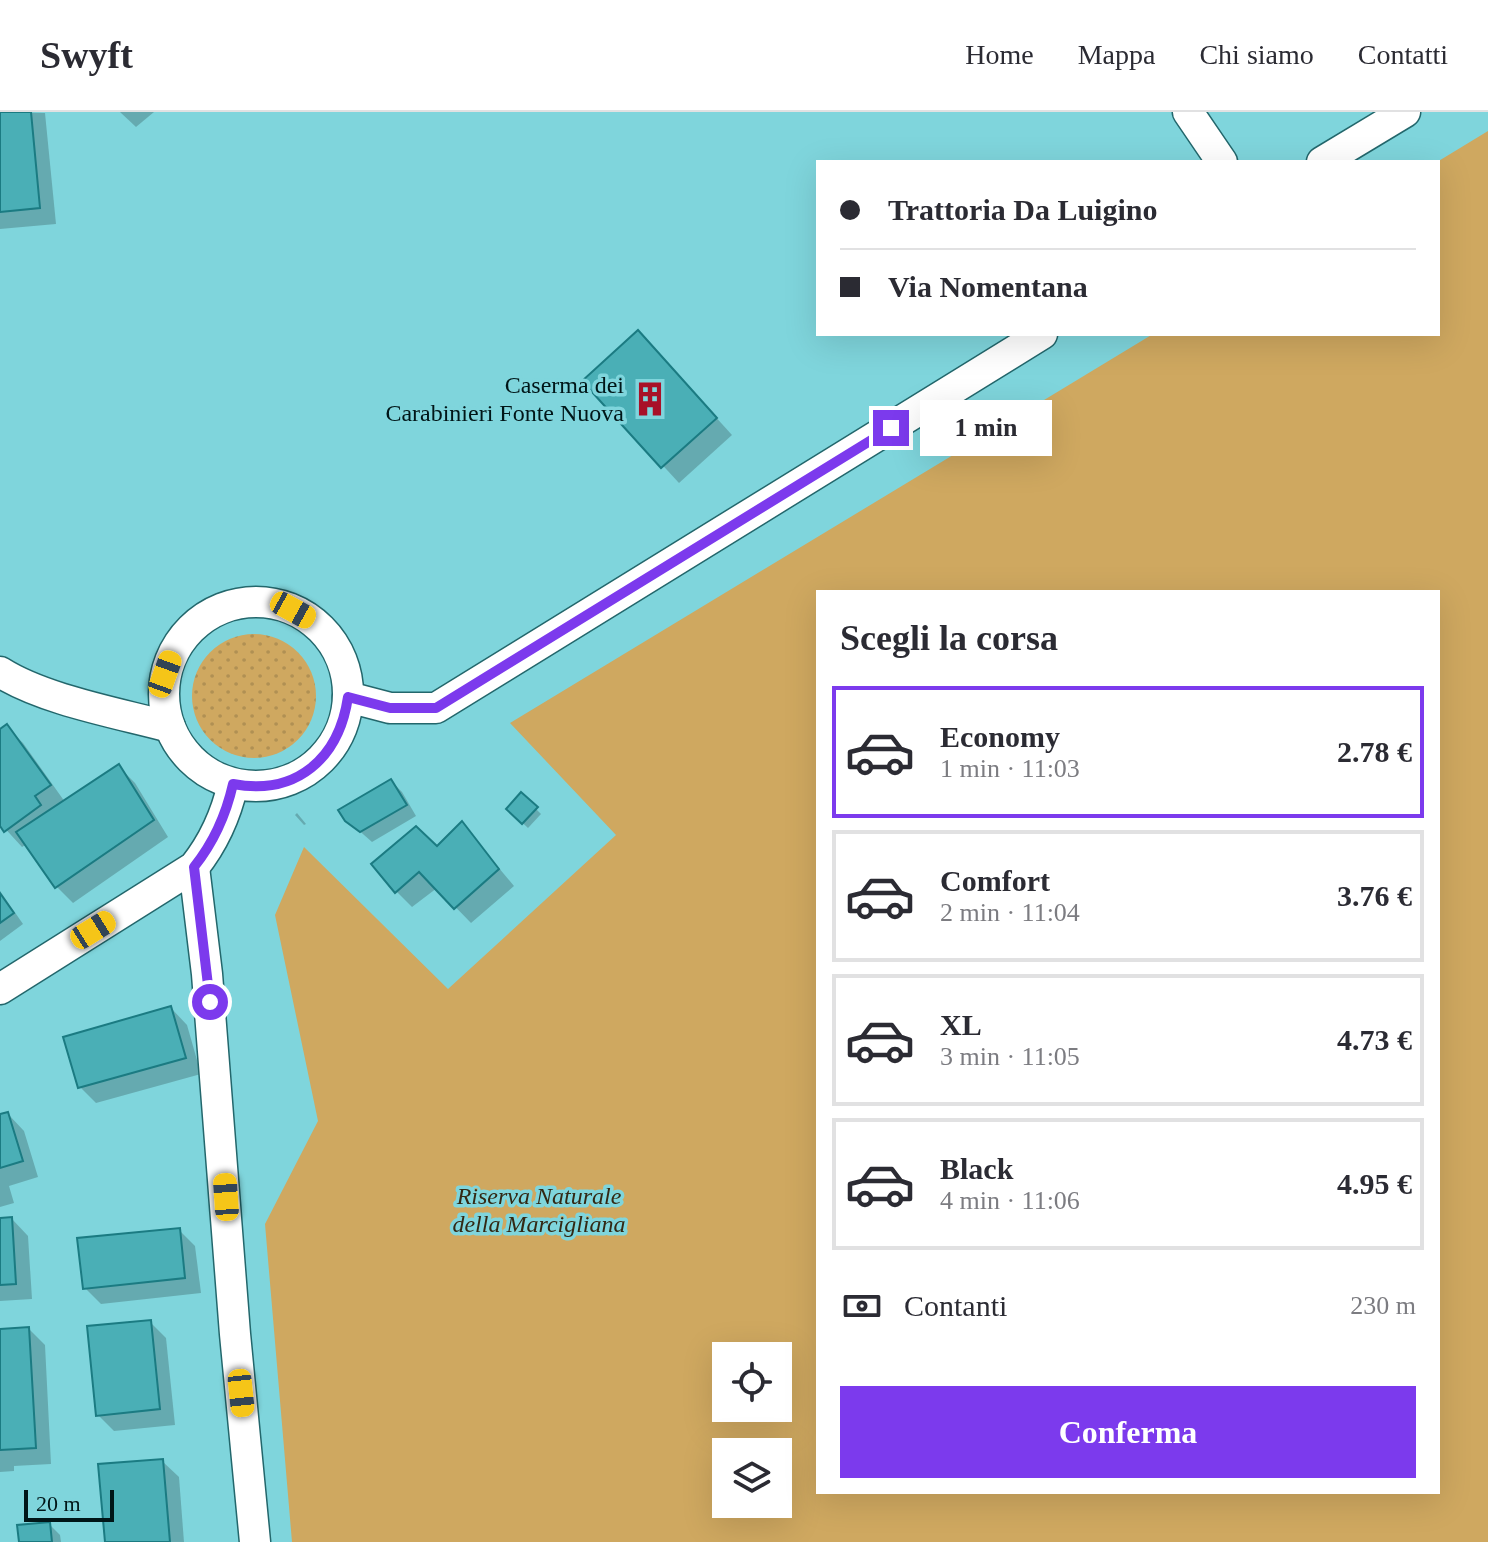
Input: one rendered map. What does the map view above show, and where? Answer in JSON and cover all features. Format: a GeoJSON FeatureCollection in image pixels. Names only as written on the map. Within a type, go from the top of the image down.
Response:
{"type":"FeatureCollection","features":[{"type":"Feature","properties":{"kind":"street"},"geometry":{"type":"LineString","coordinates":[[1188,112],[1221,160]]}},
{"type":"Feature","properties":{"kind":"street"},"geometry":{"type":"LineString","coordinates":[[1325,160],[1405,112]]}},
{"type":"Feature","properties":{"kind":"street"},"geometry":{"type":"LineString","coordinates":[[348,697],[390,708],[436,708],[1014,342],[1035,336]]}},
{"type":"Feature","properties":{"kind":"street"},"geometry":{"type":"LineString","coordinates":[[240,603],[276,604],[293,610],[316,625],[342,661],[348,697],[340,732],[331,748],[305,773],[272,785],[233,784],[211,775],[189,757],[170,727],[164,710],[165,674],[180,640],[207,615],[240,603]]}},
{"type":"Feature","properties":{"kind":"street"},"geometry":{"type":"LineString","coordinates":[[0,672],[23,684],[59,696],[170,727]]}},
{"type":"Feature","properties":{"kind":"street"},"geometry":{"type":"LineString","coordinates":[[0,989],[194,867],[222,822],[233,784]]}},
{"type":"Feature","properties":{"kind":"street"},"geometry":{"type":"LineString","coordinates":[[194,867],[209,989],[235,1334],[255,1542]]}},
{"type":"Feature","properties":{"kind":"green space","name":"Riserva Naturale della Marcigliana"},"geometry":{"type":"Polygon","coordinates":[[[1488,131],[1488,1542],[292,1542],[265,1224],[318,1121],[275,915],[304,847],[448,989],[616,835],[510,723],[1150,336],[1440,336],[1440,160],[1488,131]]]}},
{"type":"Feature","properties":{"kind":"green space"},"geometry":{"type":"Polygon","coordinates":[[[254,634],[278,639],[298,652],[311,672],[316,696],[311,720],[298,740],[278,753],[254,758],[230,753],[210,740],[197,720],[192,696],[197,672],[210,652],[230,639],[254,634]]]}},
{"type":"Feature","properties":{"kind":"building"},"geometry":{"type":"Polygon","coordinates":[[[0,112],[31,112],[40,208],[0,212],[0,112]]]}},
{"type":"Feature","properties":{"kind":"building","name":"Caserma dei Carabinieri Fonte Nuova"},"geometry":{"type":"Polygon","coordinates":[[[638,330],[717,418],[661,468],[582,381],[638,330]]]}},
{"type":"Feature","properties":{"kind":"building"},"geometry":{"type":"Polygon","coordinates":[[[7,724],[51,785],[35,796],[41,805],[4,832],[0,826],[0,729],[7,724]]]}},
{"type":"Feature","properties":{"kind":"building"},"geometry":{"type":"Polygon","coordinates":[[[119,764],[154,820],[55,888],[16,832],[119,764]]]}},
{"type":"Feature","properties":{"kind":"building"},"geometry":{"type":"Polygon","coordinates":[[[391,779],[407,805],[360,832],[345,821],[338,810],[391,779]]]}},
{"type":"Feature","properties":{"kind":"building"},"geometry":{"type":"Polygon","coordinates":[[[521,792],[538,807],[522,824],[506,809],[521,792]]]}},
{"type":"Feature","properties":{"kind":"building"},"geometry":{"type":"Polygon","coordinates":[[[462,821],[499,869],[454,909],[419,872],[395,893],[371,864],[416,826],[437,846],[462,821]]]}},
{"type":"Feature","properties":{"kind":"building"},"geometry":{"type":"Polygon","coordinates":[[[0,893],[14,913],[0,923],[0,893]]]}},
{"type":"Feature","properties":{"kind":"building"},"geometry":{"type":"Polygon","coordinates":[[[171,1006],[186,1058],[78,1088],[63,1037],[171,1006]]]}},
{"type":"Feature","properties":{"kind":"building"},"geometry":{"type":"Polygon","coordinates":[[[8,1112],[23,1161],[0,1168],[0,1114],[8,1112]]]}},
{"type":"Feature","properties":{"kind":"building"},"geometry":{"type":"Polygon","coordinates":[[[12,1217],[16,1284],[0,1285],[0,1218],[12,1217]]]}},
{"type":"Feature","properties":{"kind":"building"},"geometry":{"type":"Polygon","coordinates":[[[180,1228],[185,1278],[83,1289],[77,1238],[180,1228]]]}},
{"type":"Feature","properties":{"kind":"building"},"geometry":{"type":"Polygon","coordinates":[[[151,1320],[160,1409],[96,1416],[87,1326],[151,1320]]]}},
{"type":"Feature","properties":{"kind":"building"},"geometry":{"type":"Polygon","coordinates":[[[29,1327],[36,1448],[0,1450],[0,1329],[29,1327]]]}},
{"type":"Feature","properties":{"kind":"building"},"geometry":{"type":"Polygon","coordinates":[[[163,1459],[170,1542],[105,1542],[98,1464],[163,1459]]]}},
{"type":"Feature","properties":{"kind":"building"},"geometry":{"type":"Polygon","coordinates":[[[50,1522],[52,1542],[19,1542],[17,1525],[50,1522]]]}},
{"type":"Feature","properties":{"kind":"place","name":"Caserma dei Carabinieri Fonte Nuova"},"geometry":{"type":"Point","coordinates":[650,399]}},
{"type":"Feature","properties":{"kind":"route"},"geometry":{"type":"LineString","coordinates":[[210,1002],[194,867],[222,822],[233,784],[272,785],[305,773],[331,748],[340,732],[348,697],[390,708],[436,708],[891,428]]}}]}
